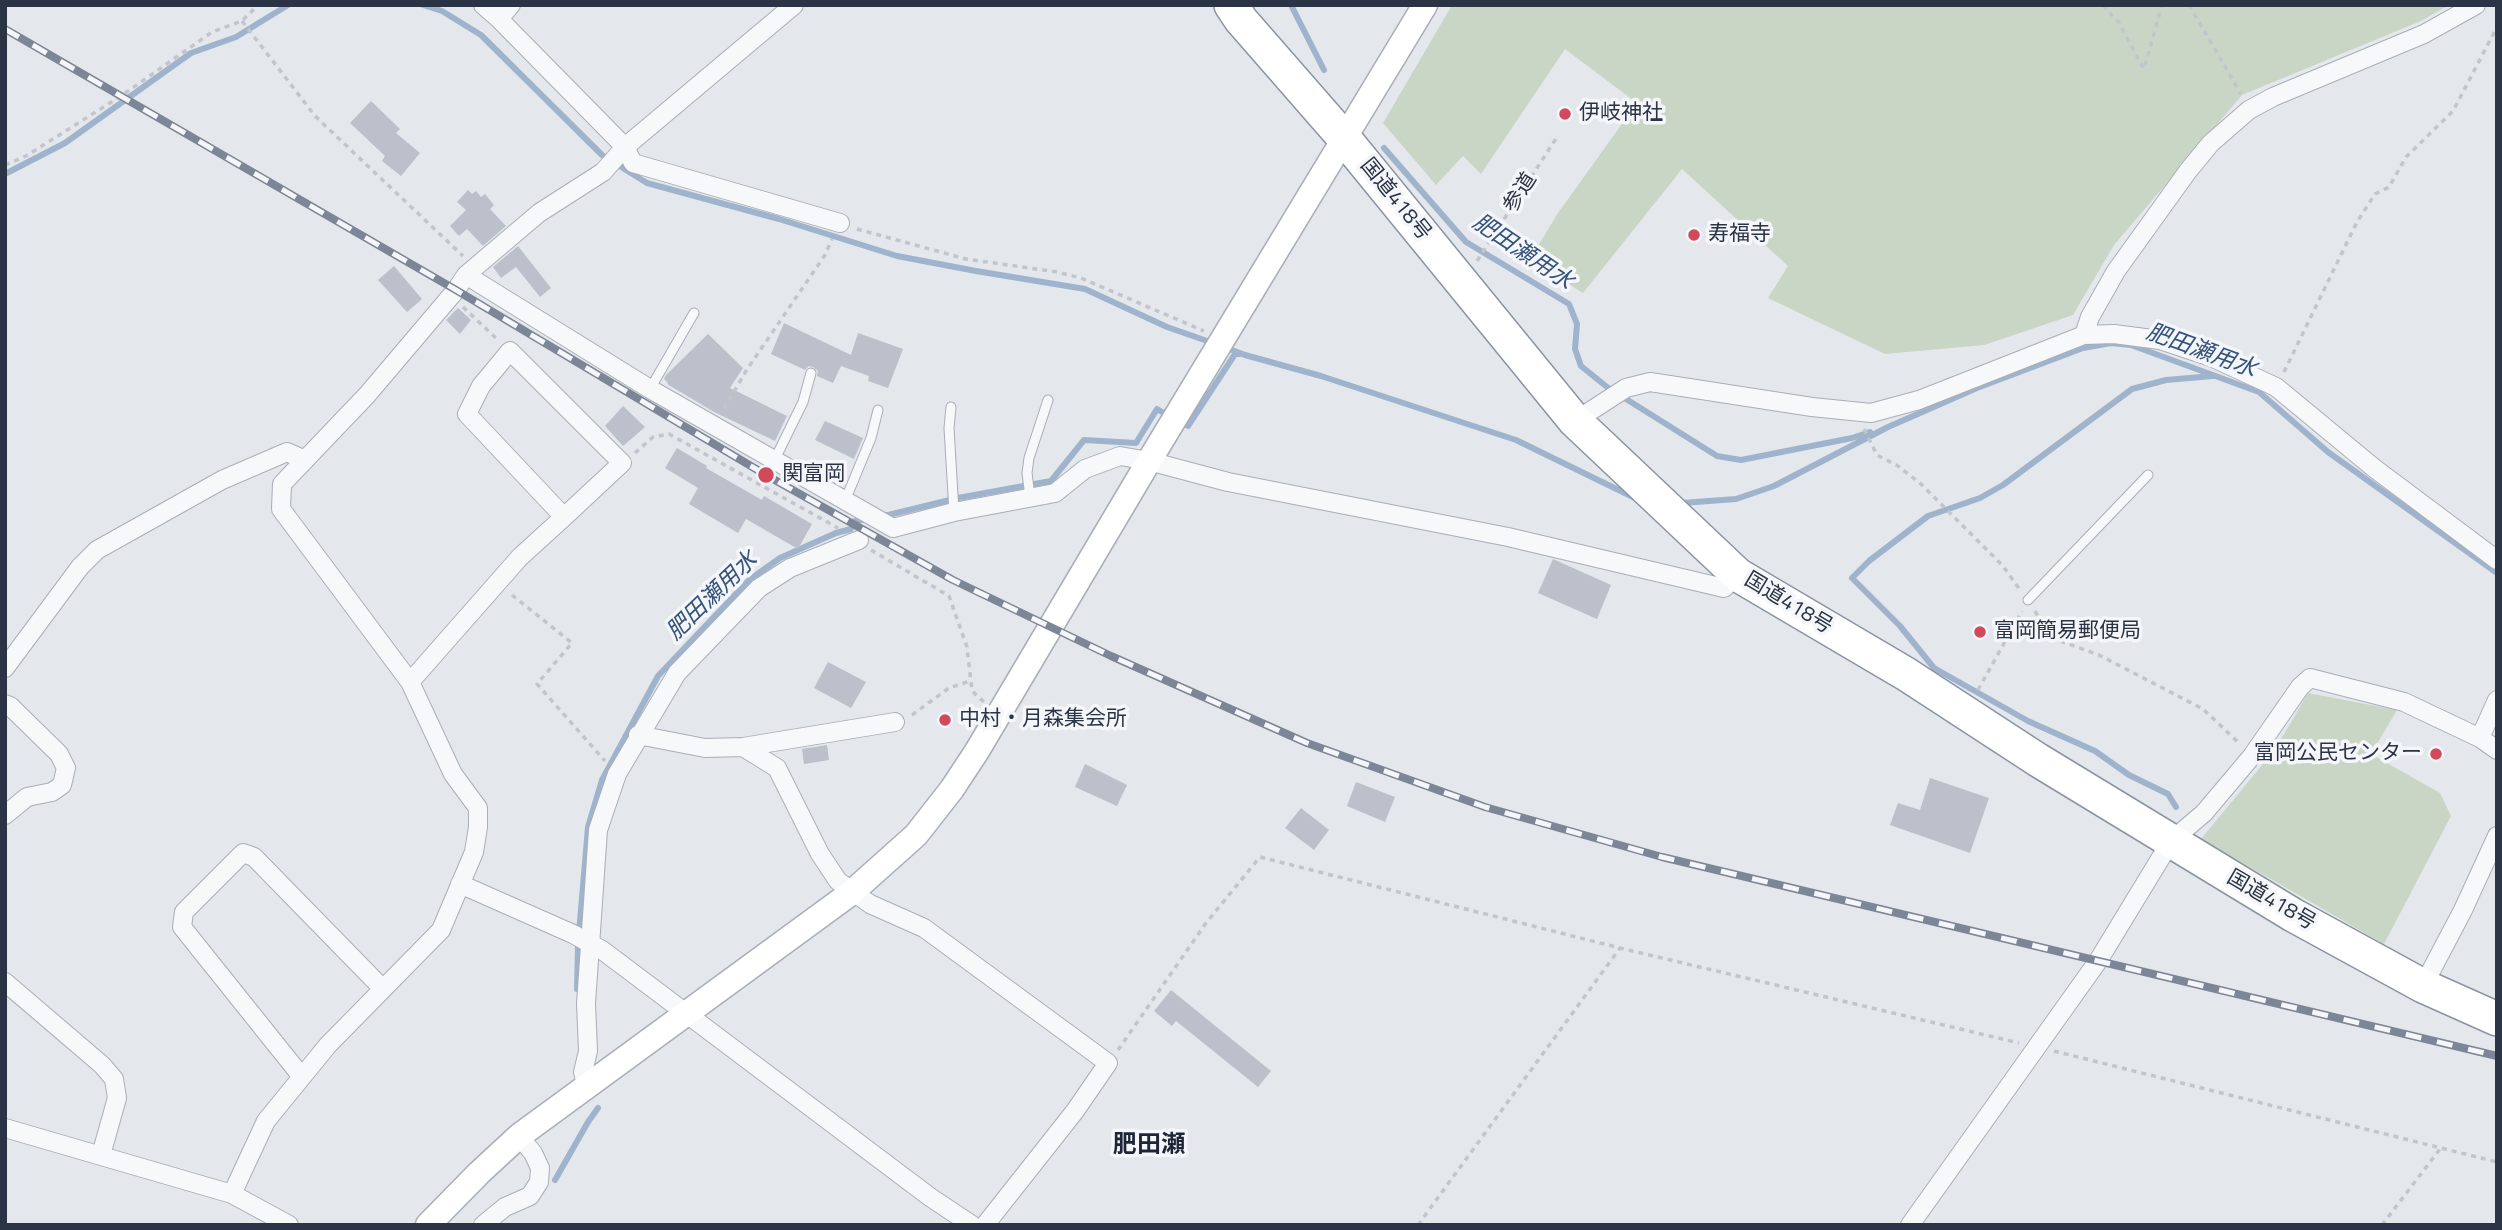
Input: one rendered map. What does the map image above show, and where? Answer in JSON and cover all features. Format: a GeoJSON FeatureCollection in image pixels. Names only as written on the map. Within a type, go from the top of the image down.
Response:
{"type":"FeatureCollection","features":[{"type":"Feature","properties":{"kind":"highway","name":"国道418号"},"geometry":{"type":"LineString","coordinates":[[1231,5],[1344,138],[1575,421],[1738,575],[1906,674],[2293,915],[2423,986],[2497,1019]]}},
{"type":"Feature","properties":{"kind":"street"},"geometry":{"type":"LineString","coordinates":[[483,5],[505,12],[625,147],[633,163],[840,223]]}},
{"type":"Feature","properties":{"kind":"street"},"geometry":{"type":"LineString","coordinates":[[232,1194],[266,1121],[328,1045],[441,930],[474,852],[478,827],[478,808],[453,774],[410,682],[281,509],[282,485],[358,405],[470,271],[539,213],[603,172],[625,147],[794,5]]}},
{"type":"Feature","properties":{"kind":"street"},"geometry":{"type":"LineString","coordinates":[[428,1225],[479,1172],[519,1136],[587,1089],[852,892],[916,835],[952,789],[1000,712],[1425,5]]}},
{"type":"Feature","properties":{"kind":"street"},"geometry":{"type":"LineString","coordinates":[[2084,334],[2090,317],[2116,271],[2188,170],[2211,143],[2249,110],[2273,97],[2424,34],[2476,5]]}},
{"type":"Feature","properties":{"kind":"street"},"geometry":{"type":"LineString","coordinates":[[470,271],[650,389],[893,528],[954,512],[1055,493],[1085,469],[1121,456],[1228,482],[1508,537],[1724,588],[1738,575]]}},
{"type":"Feature","properties":{"kind":"street"},"geometry":{"type":"LineString","coordinates":[[1575,421],[1626,388],[1650,382],[1812,407],[1871,413],[1919,400],[2084,334],[2114,334],[2160,340],[2211,357],[2276,387],[2385,477],[2497,560]]}},
{"type":"Feature","properties":{"kind":"street"},"geometry":{"type":"LineString","coordinates":[[410,682],[520,556],[564,517],[622,463],[510,351],[481,386],[467,414],[564,517]]}},
{"type":"Feature","properties":{"kind":"street"},"geometry":{"type":"LineString","coordinates":[[5,668],[80,567],[97,550],[222,480],[287,452],[304,460]]}},
{"type":"Feature","properties":{"kind":"street"},"geometry":{"type":"LineString","coordinates":[[587,1089],[583,1072],[588,1051],[586,1003],[598,830],[617,774],[677,673],[759,588],[790,568],[859,540]]}},
{"type":"Feature","properties":{"kind":"street"},"geometry":{"type":"LineString","coordinates":[[1910,1225],[2098,961],[2171,841],[2204,813],[2252,756],[2300,687],[2310,678],[2404,702],[2480,738],[2497,750]]}},
{"type":"Feature","properties":{"kind":"street"},"geometry":{"type":"LineString","coordinates":[[2480,738],[2497,700]]}},
{"type":"Feature","properties":{"kind":"street"},"geometry":{"type":"LineString","coordinates":[[5,704],[10,705],[59,754],[66,768],[62,785],[52,792],[27,797],[5,816]]}},
{"type":"Feature","properties":{"kind":"street"},"geometry":{"type":"LineString","coordinates":[[638,735],[705,748],[743,747],[895,722]]}},
{"type":"Feature","properties":{"kind":"street"},"geometry":{"type":"LineString","coordinates":[[743,747],[777,768],[820,854],[838,881],[870,904],[924,929],[1108,1063],[1075,1111],[985,1225]]}},
{"type":"Feature","properties":{"kind":"street"},"geometry":{"type":"LineString","coordinates":[[2423,986],[2463,910],[2497,836]]}},
{"type":"Feature","properties":{"kind":"street"},"geometry":{"type":"LineString","coordinates":[[302,1077],[182,927],[184,912],[243,853],[254,857],[383,989]]}},
{"type":"Feature","properties":{"kind":"street"},"geometry":{"type":"LineString","coordinates":[[460,884],[591,943],[930,1198],[972,1225]]}},
{"type":"Feature","properties":{"kind":"street"},"geometry":{"type":"LineString","coordinates":[[5,982],[102,1065],[114,1079],[117,1098],[101,1155]]}},
{"type":"Feature","properties":{"kind":"street"},"geometry":{"type":"LineString","coordinates":[[5,1128],[232,1194],[289,1225]]}},
{"type":"Feature","properties":{"kind":"street"},"geometry":{"type":"LineString","coordinates":[[483,1225],[505,1208],[530,1196],[539,1182],[540,1168],[533,1153],[519,1136]]}},
{"type":"Feature","properties":{"kind":"lane"},"geometry":{"type":"LineString","coordinates":[[650,389],[694,313]]}},
{"type":"Feature","properties":{"kind":"lane"},"geometry":{"type":"LineString","coordinates":[[774,461],[803,402],[811,373]]}},
{"type":"Feature","properties":{"kind":"lane"},"geometry":{"type":"LineString","coordinates":[[1030,497],[1028,458],[1048,400]]}},
{"type":"Feature","properties":{"kind":"lane"},"geometry":{"type":"LineString","coordinates":[[951,407],[949,428],[954,512]]}},
{"type":"Feature","properties":{"kind":"lane"},"geometry":{"type":"LineString","coordinates":[[845,501],[871,438],[878,410]]}},
{"type":"Feature","properties":{"kind":"lane"},"geometry":{"type":"LineString","coordinates":[[2028,600],[2148,475]]}},
{"type":"Feature","properties":{"kind":"path"},"geometry":{"type":"LineString","coordinates":[[5,165],[26,156],[121,96],[212,32],[242,21],[258,5]]}},
{"type":"Feature","properties":{"kind":"path"},"geometry":{"type":"LineString","coordinates":[[2103,5],[2119,23],[2144,69],[2161,5]]}},
{"type":"Feature","properties":{"kind":"path"},"geometry":{"type":"LineString","coordinates":[[2189,5],[2242,95]]}},
{"type":"Feature","properties":{"kind":"path"},"geometry":{"type":"LineString","coordinates":[[242,21],[315,116],[470,271]]}},
{"type":"Feature","properties":{"kind":"path"},"geometry":{"type":"LineString","coordinates":[[2276,387],[2357,222],[2375,194],[2389,187],[2406,157],[2453,111],[2497,27]]}},
{"type":"Feature","properties":{"kind":"path","name":"参道"},"geometry":{"type":"LineString","coordinates":[[1463,284],[1557,137]]}},
{"type":"Feature","properties":{"kind":"path"},"geometry":{"type":"LineString","coordinates":[[714,426],[746,371],[825,256],[840,223],[967,260],[1057,272],[1081,278],[1191,327],[1223,337]]}},
{"type":"Feature","properties":{"kind":"path"},"geometry":{"type":"LineString","coordinates":[[451,296],[510,351]]}},
{"type":"Feature","properties":{"kind":"path"},"geometry":{"type":"LineString","coordinates":[[622,463],[653,437],[669,434],[859,540],[872,551],[948,596],[967,647],[972,691],[979,699],[1000,712]]}},
{"type":"Feature","properties":{"kind":"path"},"geometry":{"type":"LineString","coordinates":[[497,582],[572,643],[537,684],[617,774]]}},
{"type":"Feature","properties":{"kind":"path"},"geometry":{"type":"LineString","coordinates":[[1965,712],[2028,600]]}},
{"type":"Feature","properties":{"kind":"path"},"geometry":{"type":"LineString","coordinates":[[895,722],[915,713],[949,688],[970,681]]}},
{"type":"Feature","properties":{"kind":"path"},"geometry":{"type":"LineString","coordinates":[[1108,1063],[1206,923],[1260,857],[1620,948],[2038,1047],[2497,1162]]}},
{"type":"Feature","properties":{"kind":"path"},"geometry":{"type":"LineString","coordinates":[[1418,1225],[1620,948]]}},
{"type":"Feature","properties":{"kind":"path"},"geometry":{"type":"LineString","coordinates":[[2382,1225],[2440,1149]]}},
{"type":"Feature","properties":{"kind":"green space"},"geometry":{"type":"Polygon","coordinates":[[[1452,5],[2449,5],[2421,21],[2242,95],[2114,245],[2073,315],[1984,345],[1885,354],[1768,298],[1788,266],[1682,169],[1583,293],[1530,259],[1558,213],[1637,103],[1565,49],[1481,174],[1463,156],[1436,185],[1383,123],[1452,5]]]}},
{"type":"Feature","properties":{"kind":"green space"},"geometry":{"type":"Polygon","coordinates":[[[2308,693],[2397,710],[2371,754],[2440,793],[2451,816],[2384,944],[2201,839],[2276,748],[2308,693]]]}},
{"type":"Feature","properties":{"kind":"building"},"geometry":{"type":"Polygon","coordinates":[[[371,101],[400,129],[396,133],[420,153],[401,176],[382,161],[385,156],[350,123],[371,101]]]}},
{"type":"Feature","properties":{"kind":"building"},"geometry":{"type":"Polygon","coordinates":[[[468,190],[472,194],[476,191],[481,197],[485,194],[494,205],[490,209],[506,226],[483,246],[467,229],[459,236],[450,226],[466,210],[457,202],[468,190]]]}},
{"type":"Feature","properties":{"kind":"building"},"geometry":{"type":"Polygon","coordinates":[[[518,246],[551,288],[540,297],[516,267],[501,278],[493,267],[518,246]]]}},
{"type":"Feature","properties":{"kind":"building"},"geometry":{"type":"Polygon","coordinates":[[[394,266],[422,299],[407,312],[378,280],[394,266]]]}},
{"type":"Feature","properties":{"kind":"building"},"geometry":{"type":"Polygon","coordinates":[[[458,308],[471,320],[460,334],[446,320],[458,308]]]}},
{"type":"Feature","properties":{"kind":"building"},"geometry":{"type":"Polygon","coordinates":[[[784,323],[851,355],[858,333],[903,349],[888,388],[868,381],[869,376],[841,366],[833,383],[817,376],[818,371],[813,367],[809,366],[805,370],[771,354],[784,323]]]}},
{"type":"Feature","properties":{"kind":"building"},"geometry":{"type":"Polygon","coordinates":[[[708,334],[743,368],[730,388],[787,416],[775,441],[714,412],[667,384],[664,379],[666,375],[708,334]]]}},
{"type":"Feature","properties":{"kind":"building"},"geometry":{"type":"Polygon","coordinates":[[[623,406],[645,427],[623,446],[605,426],[623,406]]]}},
{"type":"Feature","properties":{"kind":"building"},"geometry":{"type":"Polygon","coordinates":[[[825,421],[863,438],[854,459],[815,440],[825,421]]]}},
{"type":"Feature","properties":{"kind":"building"},"geometry":{"type":"Polygon","coordinates":[[[677,448],[762,500],[764,496],[812,524],[798,549],[746,519],[738,533],[689,504],[698,488],[665,468],[677,448]]]}},
{"type":"Feature","properties":{"kind":"building"},"geometry":{"type":"Polygon","coordinates":[[[1553,559],[1611,585],[1597,619],[1538,593],[1553,559]]]}},
{"type":"Feature","properties":{"kind":"building"},"geometry":{"type":"Polygon","coordinates":[[[828,662],[866,682],[851,708],[814,688],[828,662]]]}},
{"type":"Feature","properties":{"kind":"building"},"geometry":{"type":"Polygon","coordinates":[[[827,745],[829,760],[804,764],[802,749],[827,745]]]}},
{"type":"Feature","properties":{"kind":"building"},"geometry":{"type":"Polygon","coordinates":[[[1085,764],[1127,785],[1117,806],[1075,787],[1085,764]]]}},
{"type":"Feature","properties":{"kind":"building"},"geometry":{"type":"Polygon","coordinates":[[[1930,778],[1989,798],[1970,853],[1890,825],[1898,803],[1920,810],[1930,778]]]}},
{"type":"Feature","properties":{"kind":"building"},"geometry":{"type":"Polygon","coordinates":[[[1356,782],[1395,797],[1385,822],[1347,806],[1356,782]]]}},
{"type":"Feature","properties":{"kind":"building"},"geometry":{"type":"Polygon","coordinates":[[[1301,808],[1329,830],[1314,850],[1285,828],[1301,808]]]}},
{"type":"Feature","properties":{"kind":"building"},"geometry":{"type":"Polygon","coordinates":[[[1171,990],[1271,1071],[1258,1087],[1176,1021],[1172,1026],[1154,1011],[1171,990]]]}},
{"type":"Feature","properties":{"kind":"waterway"},"geometry":{"type":"LineString","coordinates":[[5,174],[65,143],[191,53],[236,37],[288,5]]}},
{"type":"Feature","properties":{"kind":"waterway","name":"肥田瀬用水"},"geometry":{"type":"LineString","coordinates":[[423,5],[442,11],[481,35],[602,155],[647,183],[779,219],[897,256],[1085,289],[1167,327],[1213,343]]}},
{"type":"Feature","properties":{"kind":"waterway","name":"肥田瀬用水"},"geometry":{"type":"LineString","coordinates":[[1291,5],[1324,70]]}},
{"type":"Feature","properties":{"kind":"waterway","name":"肥田瀬用水"},"geometry":{"type":"LineString","coordinates":[[1384,148],[1466,242],[1569,304],[1577,324],[1575,349],[1581,366],[1607,387],[1717,456],[1741,460],[1870,432]]}},
{"type":"Feature","properties":{"kind":"waterway","name":"肥田瀬用水"},"geometry":{"type":"LineString","coordinates":[[1682,503],[1736,499],[1774,486],[1888,427],[1977,388],[2083,348],[2111,343],[2131,345],[2259,392],[2328,452],[2497,573]]}},
{"type":"Feature","properties":{"kind":"waterway","name":"肥田瀬用水"},"geometry":{"type":"LineString","coordinates":[[1224,347],[1516,440],[1635,498]]}},
{"type":"Feature","properties":{"kind":"waterway","name":"肥田瀬用水"},"geometry":{"type":"LineString","coordinates":[[1179,421],[1188,426],[1235,354],[1239,354]]}},
{"type":"Feature","properties":{"kind":"waterway"},"geometry":{"type":"LineString","coordinates":[[2176,807],[2168,794],[2129,775],[2095,751],[2028,721],[1934,668],[1900,626],[1852,578],[1869,561],[1928,516],[1980,498],[2003,485],[2132,389],[2166,380],[2213,376]]}},
{"type":"Feature","properties":{"kind":"waterway","name":"肥田瀬用水"},"geometry":{"type":"LineString","coordinates":[[880,517],[958,498],[1051,481],[1084,440],[1136,443],[1157,409],[1169,416]]}},
{"type":"Feature","properties":{"kind":"waterway","name":"肥田瀬用水"},"geometry":{"type":"LineString","coordinates":[[577,989],[588,827],[602,780],[658,676],[749,580],[780,558],[851,529],[855,521],[869,519]]}},
{"type":"Feature","properties":{"kind":"waterway","name":"肥田瀬用水"},"geometry":{"type":"LineString","coordinates":[[555,1180],[598,1108]]}},
{"type":"Feature","properties":{"kind":"railway"},"geometry":{"type":"LineString","coordinates":[[5,29],[456,290],[766,475],[953,580],[1111,656],[1307,743],[1485,807],[1662,857],[2497,1056]]}},
{"type":"Feature","properties":{"kind":"place","name":"伊岐神社"},"geometry":{"type":"Point","coordinates":[1565,114]}},
{"type":"Feature","properties":{"kind":"place","name":"寿福寺"},"geometry":{"type":"Point","coordinates":[1694,235]}},
{"type":"Feature","properties":{"kind":"place","name":"関富岡"},"geometry":{"type":"Point","coordinates":[766,475]}},
{"type":"Feature","properties":{"kind":"place","name":"富岡簡易郵便局"},"geometry":{"type":"Point","coordinates":[1980,632]}},
{"type":"Feature","properties":{"kind":"place","name":"中村・月森集会所"},"geometry":{"type":"Point","coordinates":[945,720]}},
{"type":"Feature","properties":{"kind":"place","name":"富岡公民センター"},"geometry":{"type":"Point","coordinates":[2436,754]}},
{"type":"Feature","properties":{"kind":"district","name":"肥田瀬"},"geometry":{"type":"Point","coordinates":[1149,1146]}}]}
